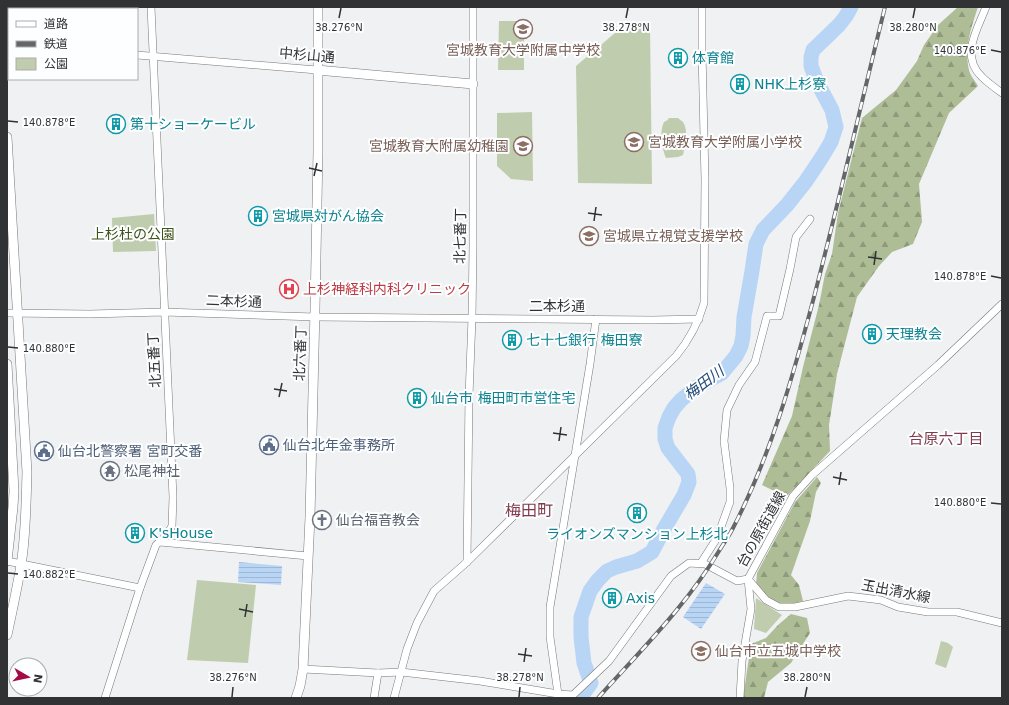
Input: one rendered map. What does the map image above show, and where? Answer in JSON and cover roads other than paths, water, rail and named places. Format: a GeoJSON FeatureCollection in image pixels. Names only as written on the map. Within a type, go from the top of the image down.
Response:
{"type":"FeatureCollection","features":[{"type":"Feature","properties":{"kind":"street","name":"北五番丁"},"geometry":{"type":"LineString","coordinates":[[105,698],[140,588],[156,546],[166,536],[172,526],[173,497],[151,7]]}},
{"type":"Feature","properties":{"kind":"street","name":"北六番丁"},"geometry":{"type":"LineString","coordinates":[[296,698],[303,669],[308,556],[315,316],[318,151],[318,7]]}},
{"type":"Feature","properties":{"kind":"street","name":"北七番丁"},"geometry":{"type":"LineString","coordinates":[[467,562],[474,178],[473,7]]}},
{"type":"Feature","properties":{"kind":"street"},"geometry":{"type":"LineString","coordinates":[[394,698],[407,649],[417,623],[434,591],[467,562],[676,356],[686,345],[699,319],[704,303],[705,180],[702,7]]}},
{"type":"Feature","properties":{"kind":"street"},"geometry":{"type":"LineString","coordinates":[[986,7],[971,46],[971,56],[975,67],[981,76],[1002,93]]}},
{"type":"Feature","properties":{"kind":"street","name":"中杉山通"},"geometry":{"type":"LineString","coordinates":[[138,55],[474,84]]}},
{"type":"Feature","properties":{"kind":"street"},"geometry":{"type":"LineString","coordinates":[[7,137],[27,472],[26,509],[21,564],[7,635]]}},
{"type":"Feature","properties":{"kind":"street"},"geometry":{"type":"LineString","coordinates":[[303,669],[378,673],[401,672],[480,681],[558,694],[573,695],[609,661],[671,576],[689,563],[701,563],[717,538],[730,502],[730,488],[724,441],[727,410],[739,385],[755,362],[767,316],[779,316],[796,237],[810,219]]}},
{"type":"Feature","properties":{"kind":"street","name":"台の原街道線"},"geometry":{"type":"LineString","coordinates":[[701,563],[737,581],[748,579],[793,496],[812,475],[938,365],[1002,304]]}},
{"type":"Feature","properties":{"kind":"street","name":"二本杉通"},"geometry":{"type":"LineString","coordinates":[[7,313],[90,314],[164,312],[315,316],[653,320],[699,319]]}},
{"type":"Feature","properties":{"kind":"street"},"geometry":{"type":"LineString","coordinates":[[558,694],[550,637],[550,607],[596,319]]}},
{"type":"Feature","properties":{"kind":"street"},"geometry":{"type":"LineString","coordinates":[[7,364],[14,491],[7,561],[140,588]]}},
{"type":"Feature","properties":{"kind":"street"},"geometry":{"type":"LineString","coordinates":[[160,542],[308,556]]}},
{"type":"Feature","properties":{"kind":"street"},"geometry":{"type":"LineString","coordinates":[[740,698],[742,662],[751,609],[748,579]]}},
{"type":"Feature","properties":{"kind":"street","name":"玉出清水線"},"geometry":{"type":"LineString","coordinates":[[748,579],[766,600],[779,607],[795,607],[848,596],[881,600],[898,607],[928,612],[957,612],[1002,623]]}},
{"type":"Feature","properties":{"kind":"street"},"geometry":{"type":"LineString","coordinates":[[374,698],[378,673]]}},
{"type":"Feature","properties":{"kind":"water"},"geometry":{"type":"Polygon","coordinates":[[[239,562],[282,566],[281,585],[238,582],[239,562]]]}},
{"type":"Feature","properties":{"kind":"water"},"geometry":{"type":"Polygon","coordinates":[[[706,583],[725,594],[701,629],[683,617],[706,583]]]}},
{"type":"Feature","properties":{"kind":"waterway","name":"梅田川"},"geometry":{"type":"LineString","coordinates":[[580,698],[591,683],[584,663],[581,637],[581,617],[590,591],[607,571],[637,561],[652,552],[684,495],[689,482],[688,474],[668,448],[665,439],[665,428],[669,417],[681,400],[697,387],[722,373],[736,356],[741,346],[743,336],[744,317],[756,244],[763,230],[787,205],[806,181],[831,142],[836,127],[832,110],[817,82],[811,66],[811,57],[813,50],[839,25],[851,7]]}},
{"type":"Feature","properties":{"kind":"railway"},"geometry":{"type":"LineString","coordinates":[[598,698],[678,609],[706,571],[731,531],[759,472],[780,415],[806,327],[885,7]]}},
{"type":"Feature","properties":{"kind":"place","name":"宮城教育大学附属中学校"},"geometry":{"type":"Point","coordinates":[523,29]}},
{"type":"Feature","properties":{"kind":"place","name":"体育館"},"geometry":{"type":"Point","coordinates":[678,58]}},
{"type":"Feature","properties":{"kind":"place","name":"NHK上杉寮"},"geometry":{"type":"Point","coordinates":[740,84]}},
{"type":"Feature","properties":{"kind":"place","name":"第十ショーケービル"},"geometry":{"type":"Point","coordinates":[116,124]}},
{"type":"Feature","properties":{"kind":"place","name":"宮城教育大学附属小学校"},"geometry":{"type":"Point","coordinates":[634,142]}},
{"type":"Feature","properties":{"kind":"place","name":"宮城教育大附属幼稚園"},"geometry":{"type":"Point","coordinates":[523,146]}},
{"type":"Feature","properties":{"kind":"place","name":"宮城県対がん協会"},"geometry":{"type":"Point","coordinates":[258,216]}},
{"type":"Feature","properties":{"kind":"place","name":"宮城県立視覚支援学校"},"geometry":{"type":"Point","coordinates":[589,236]}},
{"type":"Feature","properties":{"kind":"place","name":"上杉神経科内科クリニック"},"geometry":{"type":"Point","coordinates":[289,289]}},
{"type":"Feature","properties":{"kind":"place","name":"天理教会"},"geometry":{"type":"Point","coordinates":[872,334]}},
{"type":"Feature","properties":{"kind":"place","name":"七十七銀行 梅田寮"},"geometry":{"type":"Point","coordinates":[512,340]}},
{"type":"Feature","properties":{"kind":"place","name":"仙台市 梅田町市営住宅"},"geometry":{"type":"Point","coordinates":[417,398]}},
{"type":"Feature","properties":{"kind":"place","name":"仙台北年金事務所"},"geometry":{"type":"Point","coordinates":[269,445]}},
{"type":"Feature","properties":{"kind":"place","name":"仙台北警察署 宮町交番"},"geometry":{"type":"Point","coordinates":[44,451]}},
{"type":"Feature","properties":{"kind":"place","name":"松尾神社"},"geometry":{"type":"Point","coordinates":[110,471]}},
{"type":"Feature","properties":{"kind":"place","name":"ライオンズマンション上杉北"},"geometry":{"type":"Point","coordinates":[637,513]}},
{"type":"Feature","properties":{"kind":"place","name":"仙台福音教会"},"geometry":{"type":"Point","coordinates":[322,520]}},
{"type":"Feature","properties":{"kind":"place","name":"K'sHouse"},"geometry":{"type":"Point","coordinates":[135,533]}},
{"type":"Feature","properties":{"kind":"place","name":"Axis"},"geometry":{"type":"Point","coordinates":[612,598]}},
{"type":"Feature","properties":{"kind":"place","name":"仙台市立五城中学校"},"geometry":{"type":"Point","coordinates":[701,651]}},
{"type":"Feature","properties":{"kind":"district","name":"台原六丁目"},"geometry":{"type":"Point","coordinates":[946,439]}},
{"type":"Feature","properties":{"kind":"district","name":"梅田町"},"geometry":{"type":"Point","coordinates":[529,510]}},
{"type":"Feature","properties":{"kind":"park label","name":"上杉杜の公園"},"geometry":{"type":"Point","coordinates":[133,234]}}]}
